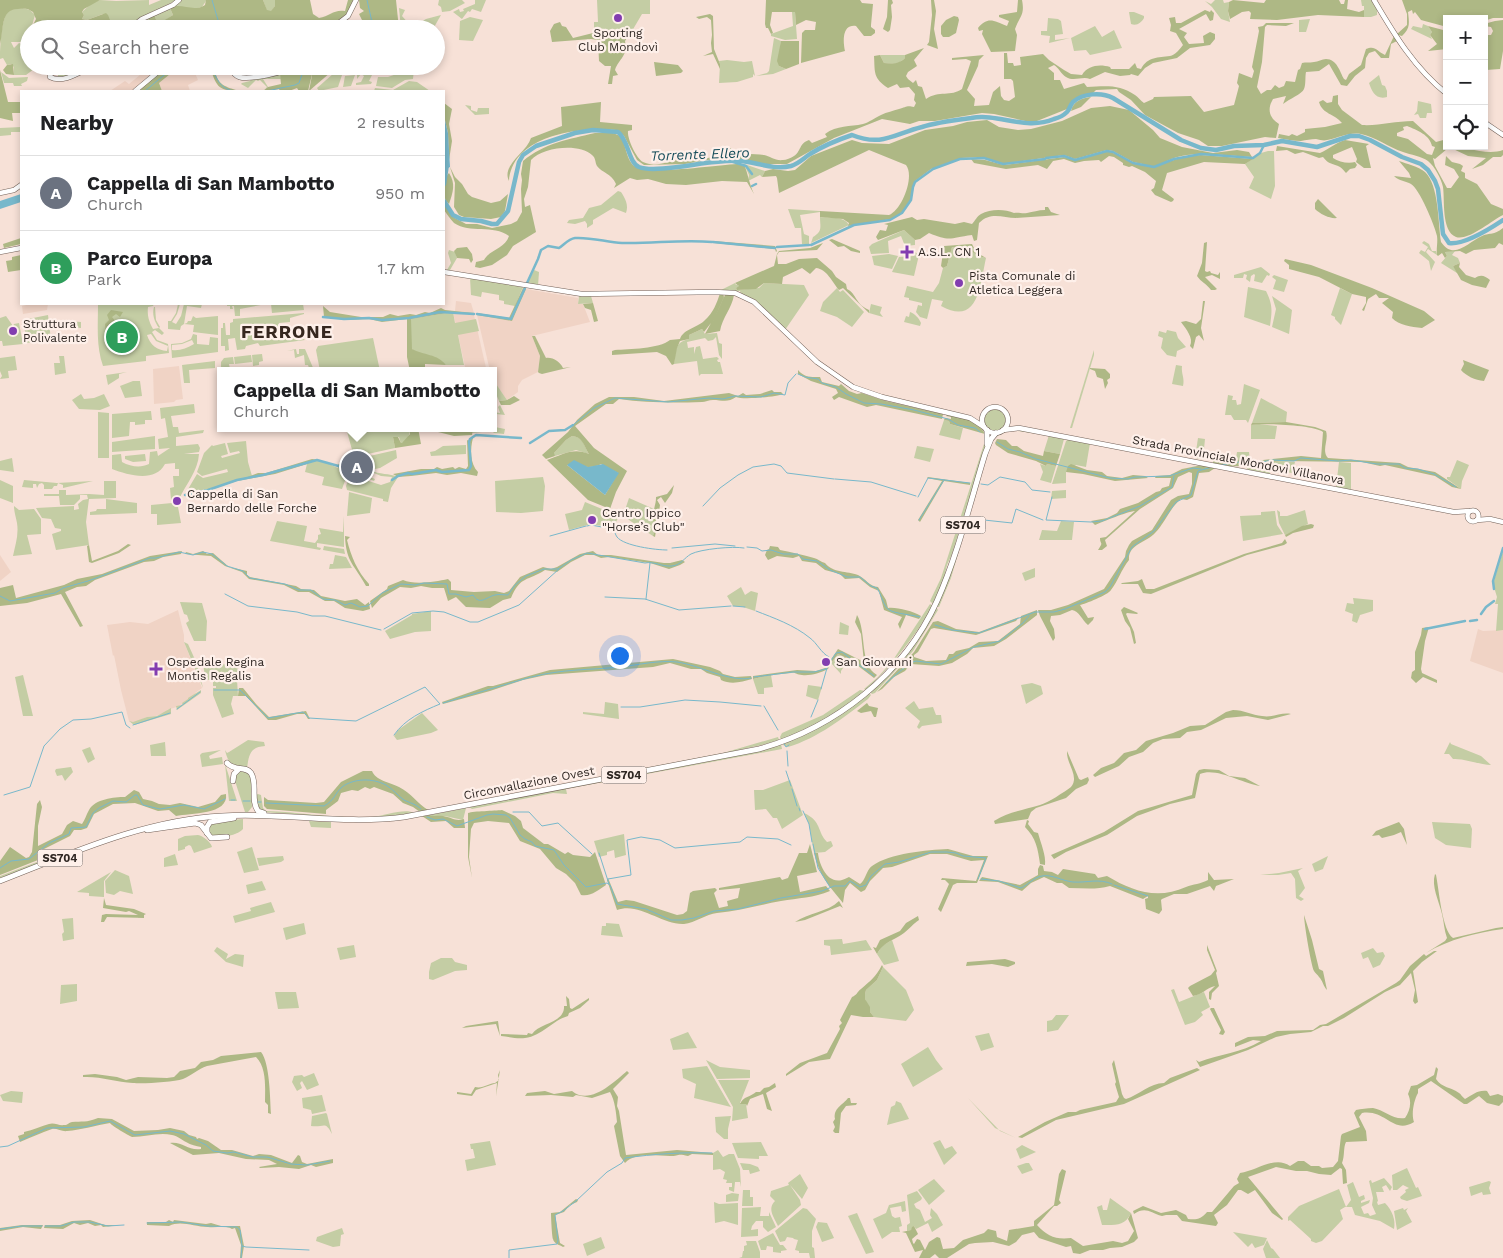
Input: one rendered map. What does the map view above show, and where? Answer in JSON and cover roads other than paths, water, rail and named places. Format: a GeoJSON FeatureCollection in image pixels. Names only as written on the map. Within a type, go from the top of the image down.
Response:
{"type":"FeatureCollection","features":[{"type":"Feature","properties":{"kind":"highway","name":"SS704"},"geometry":{"type":"LineString","coordinates":[[986,428],[987,447]]}},
{"type":"Feature","properties":{"kind":"highway","name":"SS704"},"geometry":{"type":"LineString","coordinates":[[987,447],[996,433]]}},
{"type":"Feature","properties":{"kind":"highway","name":"Circonvallazione Ovest"},"geometry":{"type":"LineString","coordinates":[[0,881],[119,836],[147,827],[181,820],[226,815],[263,815],[350,821],[409,816],[740,753],[788,739],[821,724],[867,692],[904,653],[933,610],[948,573],[987,447]]}},
{"type":"Feature","properties":{"kind":"highway"},"geometry":{"type":"LineString","coordinates":[[226,763],[233,771],[233,781]]}},
{"type":"Feature","properties":{"kind":"highway"},"geometry":{"type":"LineString","coordinates":[[233,771],[248,770],[251,774],[254,803],[259,812],[283,816]]}},
{"type":"Feature","properties":{"kind":"highway"},"geometry":{"type":"LineString","coordinates":[[226,815],[249,812],[254,803]]}},
{"type":"Feature","properties":{"kind":"highway"},"geometry":{"type":"LineString","coordinates":[[209,836],[207,828],[212,821],[263,815]]}},
{"type":"Feature","properties":{"kind":"highway"},"geometry":{"type":"LineString","coordinates":[[119,836],[192,822],[201,825],[209,836],[215,839],[227,837]]}},
{"type":"Feature","properties":{"kind":"main road"},"geometry":{"type":"LineString","coordinates":[[141,20],[173,5],[179,0]]}},
{"type":"Feature","properties":{"kind":"main road"},"geometry":{"type":"LineString","coordinates":[[343,20],[348,16],[356,0]]}},
{"type":"Feature","properties":{"kind":"main road"},"geometry":{"type":"LineString","coordinates":[[1374,0],[1412,60],[1443,90]]}},
{"type":"Feature","properties":{"kind":"main road"},"geometry":{"type":"LineString","coordinates":[[51,75],[50,77],[54,79],[71,75]]}},
{"type":"Feature","properties":{"kind":"main road"},"geometry":{"type":"LineString","coordinates":[[136,90],[154,75]]}},
{"type":"Feature","properties":{"kind":"main road"},"geometry":{"type":"LineString","coordinates":[[235,75],[243,77],[262,75]]}},
{"type":"Feature","properties":{"kind":"main road"},"geometry":{"type":"LineString","coordinates":[[1488,125],[1503,135]]}},
{"type":"Feature","properties":{"kind":"main road"},"geometry":{"type":"LineString","coordinates":[[0,193],[14,190],[20,186]]}},
{"type":"Feature","properties":{"kind":"main road"},"geometry":{"type":"LineString","coordinates":[[0,252],[20,248]]}},
{"type":"Feature","properties":{"kind":"main road"},"geometry":{"type":"LineString","coordinates":[[445,272],[582,294],[724,292],[739,294],[759,306],[817,362],[853,387],[882,397],[970,418],[996,433],[1003,430],[1008,420],[1006,413],[998,408],[990,408],[984,414],[970,418]]}},
{"type":"Feature","properties":{"kind":"main road"},"geometry":{"type":"LineString","coordinates":[[984,414],[982,421],[986,428]]}},
{"type":"Feature","properties":{"kind":"main road","name":"Strada Provinciale Mondovì Villanova"},"geometry":{"type":"LineString","coordinates":[[1008,420],[1019,428]]}},
{"type":"Feature","properties":{"kind":"main road","name":"Strada Provinciale Mondovì Villanova"},"geometry":{"type":"LineString","coordinates":[[1003,430],[1019,428],[1454,512],[1470,511]]}},
{"type":"Feature","properties":{"kind":"main road"},"geometry":{"type":"LineString","coordinates":[[1490,519],[1473,521],[1469,520],[1468,515],[1470,511],[1474,510],[1490,519],[1503,522]]}},
{"type":"Feature","properties":{"kind":"main road","name":"Strada Provinciale Mondovì Villanova"},"geometry":{"type":"LineString","coordinates":[[1454,512],[1469,520]]}},
{"type":"Feature","properties":{"kind":"main road"},"geometry":{"type":"LineString","coordinates":[[1477,520],[1478,513]]}},
{"type":"Feature","properties":{"kind":"water"},"geometry":{"type":"Polygon","coordinates":[[[445,120],[448,133],[450,167],[445,170],[445,120]]]}},
{"type":"Feature","properties":{"kind":"water"},"geometry":{"type":"Polygon","coordinates":[[[20,194],[20,202],[0,209],[0,201],[20,194]]]}},
{"type":"Feature","properties":{"kind":"water"},"geometry":{"type":"Polygon","coordinates":[[[574,460],[588,467],[603,464],[619,473],[605,495],[567,465],[574,460]]]}},
{"type":"Feature","properties":{"kind":"waterway"},"geometry":{"type":"LineString","coordinates":[[212,0],[218,20]]}},
{"type":"Feature","properties":{"kind":"waterway"},"geometry":{"type":"LineString","coordinates":[[367,0],[372,20]]}},
{"type":"Feature","properties":{"kind":"waterway"},"geometry":{"type":"LineString","coordinates":[[146,90],[164,75]]}},
{"type":"Feature","properties":{"kind":"waterway"},"geometry":{"type":"LineString","coordinates":[[215,75],[219,83],[229,90]]}},
{"type":"Feature","properties":{"kind":"waterway"},"geometry":{"type":"LineString","coordinates":[[272,90],[295,85],[299,83],[302,75]]}},
{"type":"Feature","properties":{"kind":"waterway","name":"Torrente Ellero"},"geometry":{"type":"LineString","coordinates":[[445,203],[453,215],[461,219],[497,224],[508,211],[519,162],[523,155],[536,146],[575,133],[593,130],[618,132],[622,136],[635,164],[646,169],[732,161],[785,167],[794,165],[820,148],[852,135],[880,140],[934,124],[982,117],[1023,123],[1043,122],[1064,114],[1077,99],[1087,95],[1098,94],[1113,98],[1181,140],[1201,148],[1216,150],[1234,146],[1264,145],[1282,141],[1317,147],[1350,136],[1359,136],[1370,140],[1402,157],[1421,164],[1428,170],[1438,189],[1443,234],[1449,243],[1470,239],[1503,220]]}},
{"type":"Feature","properties":{"kind":"waterway"},"geometry":{"type":"LineString","coordinates":[[1046,158],[1064,156],[1075,160],[1107,151],[1113,152],[1133,163],[1154,167],[1174,159],[1201,154],[1253,158],[1260,153],[1264,145]]}},
{"type":"Feature","properties":{"kind":"waterway"},"geometry":{"type":"LineString","coordinates":[[811,245],[854,225],[890,220],[902,213],[911,200],[915,182],[933,169],[960,159],[984,158],[1003,164],[1045,159]]}},
{"type":"Feature","properties":{"kind":"waterway","name":"Torrente Ellero"},"geometry":{"type":"LineString","coordinates":[[730,161],[746,166],[752,174]]}},
{"type":"Feature","properties":{"kind":"waterway","name":"Torrente Ellero"},"geometry":{"type":"LineString","coordinates":[[445,177],[447,164]]}},
{"type":"Feature","properties":{"kind":"waterway"},"geometry":{"type":"LineString","coordinates":[[752,186],[756,184]]}},
{"type":"Feature","properties":{"kind":"waterway"},"geometry":{"type":"LineString","coordinates":[[527,283],[541,250],[548,246],[559,248],[575,238],[622,243],[712,242]]}},
{"type":"Feature","properties":{"kind":"waterway"},"geometry":{"type":"LineString","coordinates":[[713,242],[775,248]]}},
{"type":"Feature","properties":{"kind":"waterway"},"geometry":{"type":"LineString","coordinates":[[777,247],[809,245]]}},
{"type":"Feature","properties":{"kind":"waterway"},"geometry":{"type":"LineString","coordinates":[[477,314],[511,319],[525,288]]}},
{"type":"Feature","properties":{"kind":"waterway"},"geometry":{"type":"LineString","coordinates":[[323,317],[382,320],[409,318],[440,312],[474,314]]}},
{"type":"Feature","properties":{"kind":"waterway"},"geometry":{"type":"LineString","coordinates":[[573,425],[594,408],[615,398],[668,402],[709,398],[723,399],[735,396],[761,397],[774,393],[785,395],[788,383],[796,374]]}},
{"type":"Feature","properties":{"kind":"waterway"},"geometry":{"type":"LineString","coordinates":[[798,374],[818,379],[822,383],[836,387],[864,403],[914,410],[948,419],[958,425],[975,428],[980,432]]}},
{"type":"Feature","properties":{"kind":"waterway"},"geometry":{"type":"LineString","coordinates":[[530,443],[549,431],[565,430],[573,425]]}},
{"type":"Feature","properties":{"kind":"waterway"},"geometry":{"type":"LineString","coordinates":[[392,480],[408,473],[436,470],[442,472],[469,470],[471,466],[469,442],[476,435],[521,438]]}},
{"type":"Feature","properties":{"kind":"waterway"},"geometry":{"type":"LineString","coordinates":[[997,442],[1008,449],[1036,459],[1110,478],[1128,479],[1169,476],[1193,468],[1201,469]]}},
{"type":"Feature","properties":{"kind":"waterway"},"geometry":{"type":"LineString","coordinates":[[1220,465],[1239,462],[1252,464],[1272,460],[1294,461],[1301,458],[1338,461]]}},
{"type":"Feature","properties":{"kind":"waterway"},"geometry":{"type":"LineString","coordinates":[[185,495],[317,460],[342,467],[346,473]]}},
{"type":"Feature","properties":{"kind":"waterway"},"geometry":{"type":"LineString","coordinates":[[1339,461],[1351,460],[1377,464],[1399,464],[1405,468],[1418,469],[1434,474],[1456,487]]}},
{"type":"Feature","properties":{"kind":"waterway"},"geometry":{"type":"LineString","coordinates":[[703,506],[720,488],[753,467],[774,464],[781,466],[787,473],[834,479]]}},
{"type":"Feature","properties":{"kind":"waterway"},"geometry":{"type":"LineString","coordinates":[[935,625],[952,630],[979,633],[1035,612],[1054,612],[1065,609],[1105,592],[1110,587],[1132,547],[1154,531],[1176,502],[1191,495],[1198,471],[1212,467]]}},
{"type":"Feature","properties":{"kind":"waterway"},"geometry":{"type":"LineString","coordinates":[[1052,497],[1046,520],[1102,521],[1140,506],[1172,487],[1174,476]]}},
{"type":"Feature","properties":{"kind":"waterway"},"geometry":{"type":"LineString","coordinates":[[981,484],[988,485],[1000,477],[1025,482],[1032,490],[1050,492]]}},
{"type":"Feature","properties":{"kind":"waterway"},"geometry":{"type":"LineString","coordinates":[[918,497],[928,478],[970,483]]}},
{"type":"Feature","properties":{"kind":"waterway"},"geometry":{"type":"LineString","coordinates":[[835,479],[871,482],[916,496]]}},
{"type":"Feature","properties":{"kind":"waterway"},"geometry":{"type":"LineString","coordinates":[[919,520],[944,480]]}},
{"type":"Feature","properties":{"kind":"waterway"},"geometry":{"type":"LineString","coordinates":[[984,520],[1012,523],[1016,509],[1043,520]]}},
{"type":"Feature","properties":{"kind":"waterway"},"geometry":{"type":"LineString","coordinates":[[550,536],[586,526]]}},
{"type":"Feature","properties":{"kind":"waterway"},"geometry":{"type":"LineString","coordinates":[[587,526],[613,529],[617,537],[626,543],[667,550]]}},
{"type":"Feature","properties":{"kind":"waterway"},"geometry":{"type":"LineString","coordinates":[[672,548],[715,544],[735,546]]}},
{"type":"Feature","properties":{"kind":"waterway"},"geometry":{"type":"LineString","coordinates":[[747,547],[757,548],[762,551],[771,550],[783,554],[798,554],[803,559],[817,561],[830,570],[847,577],[860,577],[871,586],[877,588],[888,609],[920,617]]}},
{"type":"Feature","properties":{"kind":"waterway"},"geometry":{"type":"LineString","coordinates":[[0,596],[10,601],[55,593],[63,588],[88,581],[150,558],[179,552],[193,555],[203,552],[212,554],[227,566],[243,571],[250,578],[285,584],[299,590],[311,590],[323,599],[335,600],[345,605],[351,603],[360,607],[368,606],[382,593],[401,584],[415,585],[424,583],[447,584],[449,594],[466,597],[473,595],[478,600],[483,600],[495,595],[508,595],[515,585],[526,576],[544,569],[558,569],[571,560],[587,553],[672,566],[696,552],[717,548],[744,548]]}},
{"type":"Feature","properties":{"kind":"waterway"},"geometry":{"type":"LineString","coordinates":[[1494,589],[1493,581],[1503,548]]}},
{"type":"Feature","properties":{"kind":"waterway"},"geometry":{"type":"LineString","coordinates":[[646,599],[650,563]]}},
{"type":"Feature","properties":{"kind":"waterway"},"geometry":{"type":"LineString","coordinates":[[384,629],[412,613],[433,611],[444,612],[470,622],[478,622],[519,605],[559,569]]}},
{"type":"Feature","properties":{"kind":"waterway"},"geometry":{"type":"LineString","coordinates":[[225,594],[248,606],[297,612],[312,616],[325,616],[381,630]]}},
{"type":"Feature","properties":{"kind":"waterway"},"geometry":{"type":"LineString","coordinates":[[605,597],[645,599],[679,610],[731,606]]}},
{"type":"Feature","properties":{"kind":"waterway"},"geometry":{"type":"LineString","coordinates":[[1481,614],[1494,601]]}},
{"type":"Feature","properties":{"kind":"waterway"},"geometry":{"type":"LineString","coordinates":[[733,606],[745,607]]}},
{"type":"Feature","properties":{"kind":"waterway"},"geometry":{"type":"LineString","coordinates":[[756,611],[784,622],[804,633],[829,657]]}},
{"type":"Feature","properties":{"kind":"waterway"},"geometry":{"type":"LineString","coordinates":[[886,683],[910,663],[916,661],[941,664],[974,647],[1000,641],[1029,616]]}},
{"type":"Feature","properties":{"kind":"waterway"},"geometry":{"type":"LineString","coordinates":[[1470,621],[1477,620]]}},
{"type":"Feature","properties":{"kind":"waterway"},"geometry":{"type":"LineString","coordinates":[[1425,629],[1465,621]]}},
{"type":"Feature","properties":{"kind":"waterway"},"geometry":{"type":"LineString","coordinates":[[830,662],[836,653],[842,652],[874,676]]}},
{"type":"Feature","properties":{"kind":"waterway"},"geometry":{"type":"LineString","coordinates":[[532,677],[565,671],[655,662],[677,662],[734,678],[751,678]]}},
{"type":"Feature","properties":{"kind":"waterway"},"geometry":{"type":"LineString","coordinates":[[754,677],[793,672],[814,672],[826,669],[829,664]]}},
{"type":"Feature","properties":{"kind":"waterway"},"geometry":{"type":"LineString","coordinates":[[821,689],[827,668]]}},
{"type":"Feature","properties":{"kind":"waterway"},"geometry":{"type":"LineString","coordinates":[[443,703],[531,677]]}},
{"type":"Feature","properties":{"kind":"waterway"},"geometry":{"type":"LineString","coordinates":[[214,690],[240,690],[268,718],[303,712],[309,718],[356,721],[425,687],[440,704],[409,720],[394,735]]}},
{"type":"Feature","properties":{"kind":"waterway"},"geometry":{"type":"LineString","coordinates":[[177,709],[200,692]]}},
{"type":"Feature","properties":{"kind":"waterway"},"geometry":{"type":"LineString","coordinates":[[621,707],[640,707],[685,700],[761,706]]}},
{"type":"Feature","properties":{"kind":"waterway"},"geometry":{"type":"LineString","coordinates":[[811,717],[818,700]]}},
{"type":"Feature","properties":{"kind":"waterway"},"geometry":{"type":"LineString","coordinates":[[764,706],[778,730]]}},
{"type":"Feature","properties":{"kind":"waterway"},"geometry":{"type":"LineString","coordinates":[[4,795],[30,787],[44,746],[60,729],[73,720],[91,719],[122,712],[126,725],[130,728]]}},
{"type":"Feature","properties":{"kind":"waterway"},"geometry":{"type":"LineString","coordinates":[[133,725],[170,713]]}},
{"type":"Feature","properties":{"kind":"waterway"},"geometry":{"type":"LineString","coordinates":[[783,742],[786,747],[789,745]]}},
{"type":"Feature","properties":{"kind":"waterway"},"geometry":{"type":"LineString","coordinates":[[787,751],[788,766]]}},
{"type":"Feature","properties":{"kind":"waterway"},"geometry":{"type":"LineString","coordinates":[[786,771],[791,786]]}},
{"type":"Feature","properties":{"kind":"waterway"},"geometry":{"type":"LineString","coordinates":[[266,803],[324,806],[347,784],[370,780],[386,785],[404,800],[421,809]]}},
{"type":"Feature","properties":{"kind":"waterway"},"geometry":{"type":"LineString","coordinates":[[792,789],[797,806]]}},
{"type":"Feature","properties":{"kind":"waterway"},"geometry":{"type":"LineString","coordinates":[[0,868],[11,861],[29,859],[49,843],[69,834],[71,828],[86,827],[93,813],[113,801],[126,802],[137,795],[143,805],[160,809],[184,805],[204,809],[225,799]]}},
{"type":"Feature","properties":{"kind":"waterway"},"geometry":{"type":"LineString","coordinates":[[243,801],[250,801]]}},
{"type":"Feature","properties":{"kind":"waterway"},"geometry":{"type":"LineString","coordinates":[[803,811],[809,824],[812,842]]}},
{"type":"Feature","properties":{"kind":"waterway"},"geometry":{"type":"LineString","coordinates":[[513,812],[529,812],[542,826],[558,823],[592,854]]}},
{"type":"Feature","properties":{"kind":"waterway"},"geometry":{"type":"LineString","coordinates":[[427,817],[435,820],[443,819],[457,826],[487,815],[506,815],[525,839],[532,842],[535,846],[554,850],[564,865],[586,887],[607,883],[610,885],[617,904],[646,909],[671,920],[694,918],[714,911],[738,909],[781,898],[822,891],[834,886],[845,886],[850,881],[860,887],[866,885],[871,876],[885,864],[899,862],[931,852],[947,852],[963,856],[986,858],[978,879]]}},
{"type":"Feature","properties":{"kind":"waterway"},"geometry":{"type":"LineString","coordinates":[[608,879],[631,875],[627,840],[641,837],[660,840],[675,848],[740,842],[747,837],[778,839],[791,845]]}},
{"type":"Feature","properties":{"kind":"waterway"},"geometry":{"type":"LineString","coordinates":[[813,844],[818,868],[830,887]]}},
{"type":"Feature","properties":{"kind":"waterway"},"geometry":{"type":"LineString","coordinates":[[599,853],[609,884]]}},
{"type":"Feature","properties":{"kind":"waterway"},"geometry":{"type":"LineString","coordinates":[[981,879],[999,881],[1021,888],[1036,878],[1046,876],[1073,882],[1098,881],[1112,884]]}},
{"type":"Feature","properties":{"kind":"waterway"},"geometry":{"type":"LineString","coordinates":[[1114,885],[1148,896]]}},
{"type":"Feature","properties":{"kind":"waterway"},"geometry":{"type":"LineString","coordinates":[[0,1147],[8,1146],[47,1128],[84,1127],[110,1121],[135,1135],[170,1131],[184,1134],[206,1145],[213,1151],[234,1152],[253,1157],[267,1157],[291,1164],[307,1165],[330,1161]]}},
{"type":"Feature","properties":{"kind":"waterway"},"geometry":{"type":"LineString","coordinates":[[509,1258],[509,1250],[557,1244],[555,1215],[576,1201],[607,1172],[622,1163],[625,1158],[647,1155],[712,1153]]}},
{"type":"Feature","properties":{"kind":"waterway"},"geometry":{"type":"LineString","coordinates":[[45,1226],[61,1226],[74,1222],[90,1222],[108,1226],[124,1225]]}},
{"type":"Feature","properties":{"kind":"waterway"},"geometry":{"type":"LineString","coordinates":[[147,1223],[181,1222],[207,1226],[237,1227],[240,1230],[242,1246],[309,1250]]}},
{"type":"Feature","properties":{"kind":"waterway"},"geometry":{"type":"LineString","coordinates":[[0,1229],[42,1226]]}},
{"type":"Feature","properties":{"kind":"waterway"},"geometry":{"type":"LineString","coordinates":[[241,1258],[242,1246]]}},
{"type":"Feature","properties":{"kind":"place","name":"Sporting Club Mondovì"},"geometry":{"type":"Point","coordinates":[618,18]}},
{"type":"Feature","properties":{"kind":"place","name":"A.S.L. CN 1"},"geometry":{"type":"Point","coordinates":[907,252]}},
{"type":"Feature","properties":{"kind":"place","name":"Pista Comunale di Atletica Leggera"},"geometry":{"type":"Point","coordinates":[959,283]}},
{"type":"Feature","properties":{"kind":"place","name":"Struttura Polivalente"},"geometry":{"type":"Point","coordinates":[13,331]}},
{"type":"Feature","properties":{"kind":"place","name":"Parco Europa"},"geometry":{"type":"Point","coordinates":[122,337]}},
{"type":"Feature","properties":{"kind":"place","name":"Cappella di San Mambotto"},"geometry":{"type":"Point","coordinates":[357,467]}},
{"type":"Feature","properties":{"kind":"place","name":"Cappella di San Bernardo delle Forche"},"geometry":{"type":"Point","coordinates":[177,501]}},
{"type":"Feature","properties":{"kind":"place","name":"Centro Ippico \"Horse’s Club\""},"geometry":{"type":"Point","coordinates":[592,520]}},
{"type":"Feature","properties":{"kind":"place","name":"San Giovanni"},"geometry":{"type":"Point","coordinates":[826,662]}},
{"type":"Feature","properties":{"kind":"place","name":"Ospedale Regina Montis Regalis"},"geometry":{"type":"Point","coordinates":[156,669]}},
{"type":"Feature","properties":{"kind":"district","name":"FERRONE"},"geometry":{"type":"Point","coordinates":[287,331]}}]}
